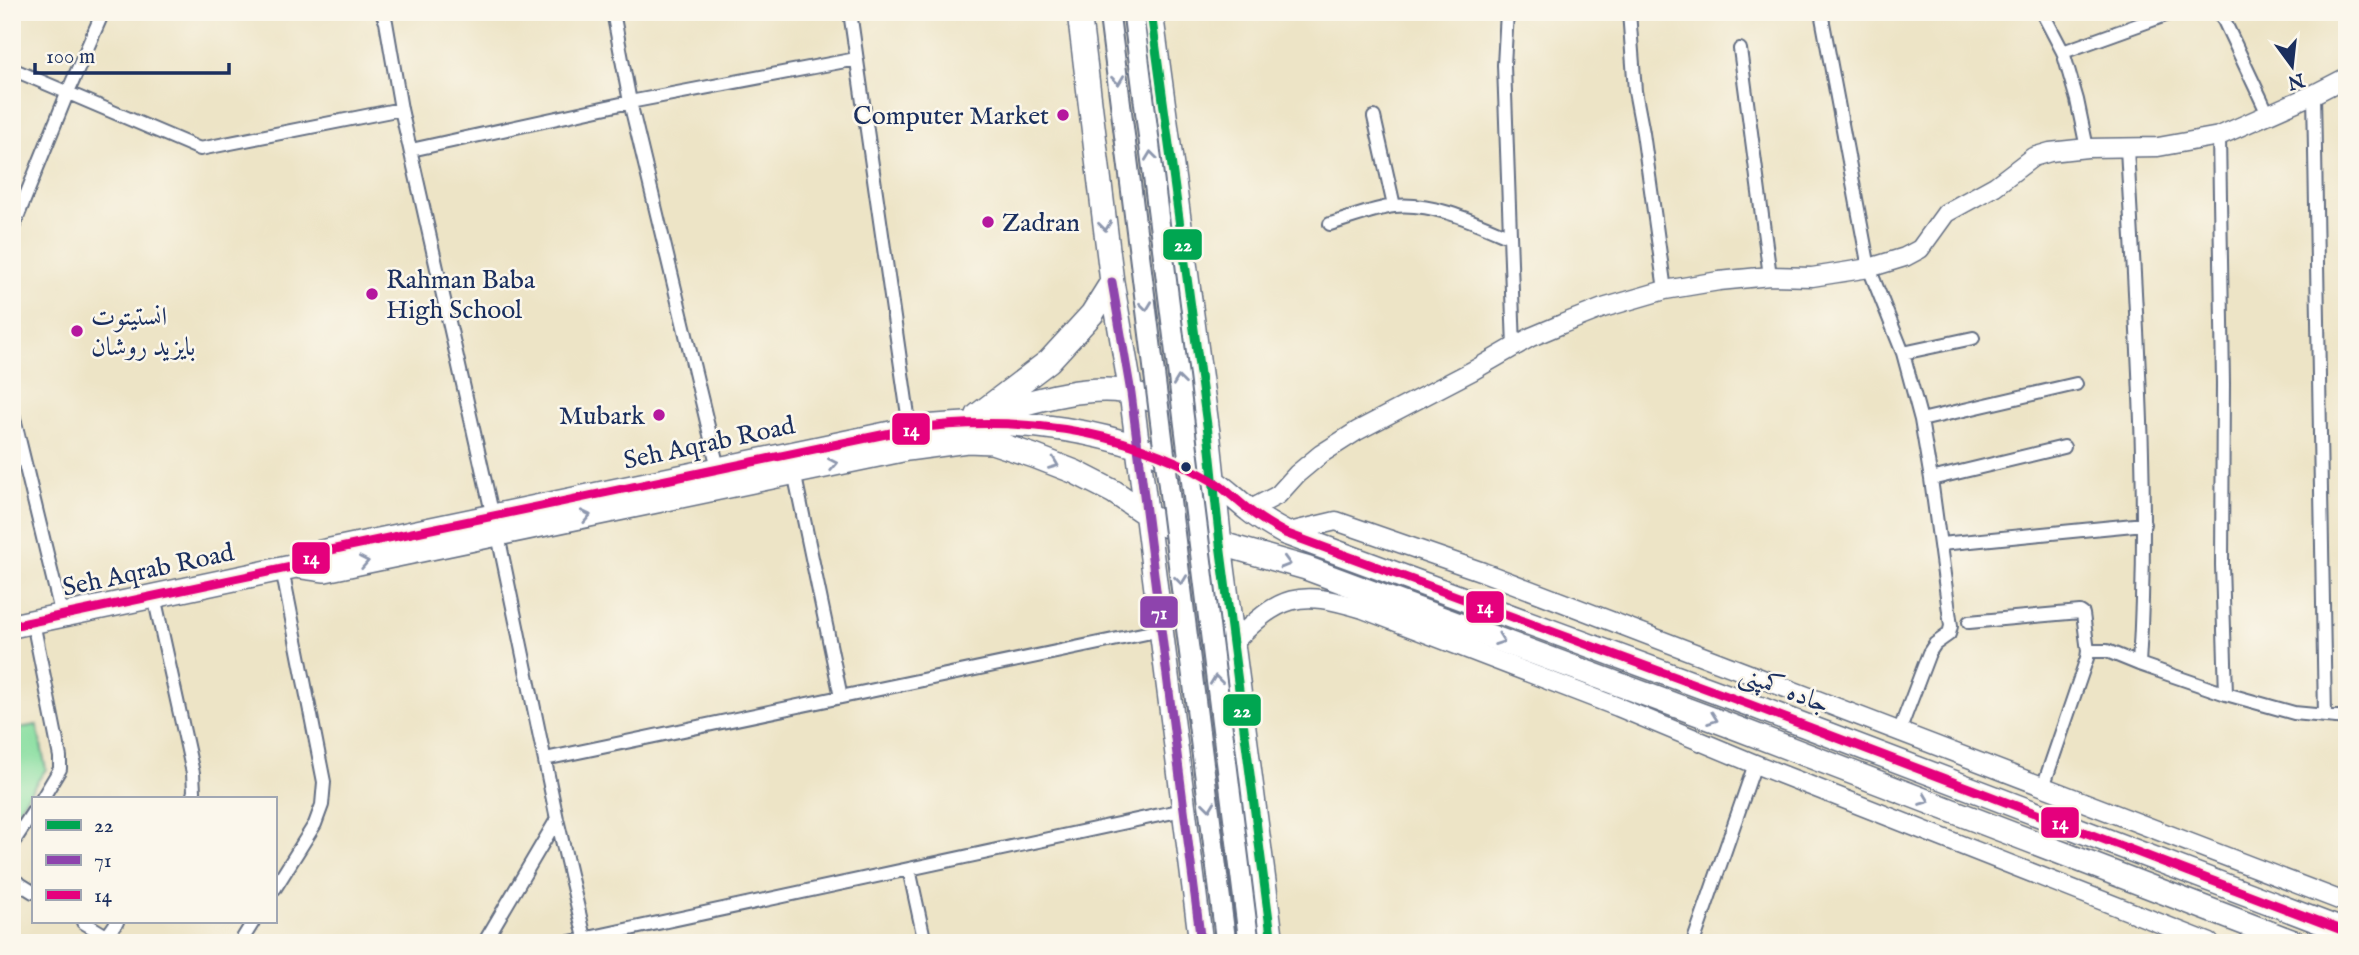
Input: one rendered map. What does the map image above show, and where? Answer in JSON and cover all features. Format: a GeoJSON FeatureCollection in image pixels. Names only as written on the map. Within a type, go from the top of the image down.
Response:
{"type":"FeatureCollection","features":[{"type":"Feature","properties":{"kind":"highway"},"geometry":{"type":"LineString","coordinates":[[1079,12],[1112,282],[1131,393],[1201,943]]}},
{"type":"Feature","properties":{"kind":"highway"},"geometry":{"type":"LineString","coordinates":[[1151,12],[1208,432],[1272,943]]}},
{"type":"Feature","properties":{"kind":"highway"},"geometry":{"type":"LineString","coordinates":[[971,419],[1049,361],[1092,314],[1112,282]]}},
{"type":"Feature","properties":{"kind":"highway"},"geometry":{"type":"LineString","coordinates":[[971,419],[1050,397],[1113,391],[1131,393],[1171,409],[1208,432]]}},
{"type":"Feature","properties":{"kind":"highway","name":"Seh Aqrab Road"},"geometry":{"type":"LineString","coordinates":[[22,624],[289,568],[325,570],[718,468],[971,419],[1045,426],[1102,437],[1138,448],[1213,481]]}},
{"type":"Feature","properties":{"kind":"highway","name":"Seh Aqrab Road"},"geometry":{"type":"LineString","coordinates":[[496,526],[944,443],[967,441],[992,442],[1074,472],[1114,492],[1158,522],[1220,544]]}},
{"type":"Feature","properties":{"kind":"highway","name":"جاده کمپنی"},"geometry":{"type":"LineString","coordinates":[[1213,481],[1249,510],[1285,533],[1751,705],[2347,932]]}},
{"type":"Feature","properties":{"kind":"highway","name":"جاده کمپنی"},"geometry":{"type":"LineString","coordinates":[[1220,544],[1306,568],[1700,714],[2296,943]]}},
{"type":"Feature","properties":{"kind":"main road"},"geometry":{"type":"LineString","coordinates":[[1110,12],[1226,943]]}},
{"type":"Feature","properties":{"kind":"main road"},"geometry":{"type":"LineString","coordinates":[[1133,12],[1249,942]]}},
{"type":"Feature","properties":{"kind":"street"},"geometry":{"type":"LineString","coordinates":[[12,230],[103,12]]}},
{"type":"Feature","properties":{"kind":"street"},"geometry":{"type":"LineString","coordinates":[[382,12],[401,109],[496,526],[557,819],[585,938]]}},
{"type":"Feature","properties":{"kind":"street"},"geometry":{"type":"LineString","coordinates":[[613,12],[630,102],[718,468]]}},
{"type":"Feature","properties":{"kind":"street"},"geometry":{"type":"LineString","coordinates":[[849,12],[910,429]]}},
{"type":"Feature","properties":{"kind":"street"},"geometry":{"type":"LineString","coordinates":[[1507,12],[1504,65],[1514,348]]}},
{"type":"Feature","properties":{"kind":"street"},"geometry":{"type":"LineString","coordinates":[[1629,12],[1635,91],[1665,290]]}},
{"type":"Feature","properties":{"kind":"street"},"geometry":{"type":"LineString","coordinates":[[1821,12],[1868,268],[1903,353],[1921,420],[1951,626],[1950,634],[1935,644],[1929,653],[1899,732]]}},
{"type":"Feature","properties":{"kind":"street"},"geometry":{"type":"LineString","coordinates":[[2042,12],[2063,52],[2087,148]]}},
{"type":"Feature","properties":{"kind":"street"},"geometry":{"type":"LineString","coordinates":[[2063,52],[2174,12]]}},
{"type":"Feature","properties":{"kind":"street"},"geometry":{"type":"LineString","coordinates":[[2220,12],[2268,114]]}},
{"type":"Feature","properties":{"kind":"street"},"geometry":{"type":"LineString","coordinates":[[1740,49],[1770,276]]}},
{"type":"Feature","properties":{"kind":"street"},"geometry":{"type":"LineString","coordinates":[[411,150],[630,102],[856,59]]}},
{"type":"Feature","properties":{"kind":"street"},"geometry":{"type":"LineString","coordinates":[[12,69],[200,149],[401,109]]}},
{"type":"Feature","properties":{"kind":"street"},"geometry":{"type":"LineString","coordinates":[[1249,510],[1278,495],[1321,454],[1357,431],[1531,337],[1603,308],[1665,290],[1770,276],[1812,277],[1868,268],[1905,257],[1920,248],[1946,214],[1995,187],[2033,157],[2050,152],[2087,148],[2158,147],[2219,136],[2347,77]]}},
{"type":"Feature","properties":{"kind":"street"},"geometry":{"type":"LineString","coordinates":[[2314,94],[2325,716]]}},
{"type":"Feature","properties":{"kind":"street"},"geometry":{"type":"LineString","coordinates":[[1374,117],[1394,206]]}},
{"type":"Feature","properties":{"kind":"street"},"geometry":{"type":"LineString","coordinates":[[2219,136],[2223,383],[2222,565],[2226,694]]}},
{"type":"Feature","properties":{"kind":"street"},"geometry":{"type":"LineString","coordinates":[[2127,148],[2144,524],[2139,664]]}},
{"type":"Feature","properties":{"kind":"street"},"geometry":{"type":"LineString","coordinates":[[1330,224],[1394,206],[1424,208],[1481,225],[1510,237]]}},
{"type":"Feature","properties":{"kind":"street"},"geometry":{"type":"LineString","coordinates":[[1903,353],[1973,338]]}},
{"type":"Feature","properties":{"kind":"street"},"geometry":{"type":"LineString","coordinates":[[1921,420],[2076,384]]}},
{"type":"Feature","properties":{"kind":"street"},"geometry":{"type":"LineString","coordinates":[[12,410],[62,615]]}},
{"type":"Feature","properties":{"kind":"street"},"geometry":{"type":"LineString","coordinates":[[1931,479],[2064,447]]}},
{"type":"Feature","properties":{"kind":"street"},"geometry":{"type":"LineString","coordinates":[[794,472],[841,697]]}},
{"type":"Feature","properties":{"kind":"street"},"geometry":{"type":"LineString","coordinates":[[1285,533],[1336,521],[1483,572],[2347,903]]}},
{"type":"Feature","properties":{"kind":"street"},"geometry":{"type":"LineString","coordinates":[[1941,544],[2144,524]]}},
{"type":"Feature","properties":{"kind":"street"},"geometry":{"type":"LineString","coordinates":[[276,886],[315,824],[322,805],[324,782],[289,568]]}},
{"type":"Feature","properties":{"kind":"street"},"geometry":{"type":"LineString","coordinates":[[154,596],[193,773],[192,797]]}},
{"type":"Feature","properties":{"kind":"street"},"geometry":{"type":"LineString","coordinates":[[1233,643],[1258,617],[1281,603],[1302,598],[1330,599],[1363,609],[1618,707],[2180,938],[2210,943]]}},
{"type":"Feature","properties":{"kind":"street"},"geometry":{"type":"LineString","coordinates":[[1969,622],[2080,612],[2084,617],[2088,651],[2043,787]]}},
{"type":"Feature","properties":{"kind":"street"},"geometry":{"type":"LineString","coordinates":[[22,624],[60,758],[60,769],[43,797]]}},
{"type":"Feature","properties":{"kind":"street"},"geometry":{"type":"LineString","coordinates":[[545,759],[1161,630]]}},
{"type":"Feature","properties":{"kind":"street"},"geometry":{"type":"LineString","coordinates":[[2088,651],[2107,651],[2226,694],[2294,713],[2347,719]]}},
{"type":"Feature","properties":{"kind":"street"},"geometry":{"type":"LineString","coordinates":[[1693,943],[1755,764]]}},
{"type":"Feature","properties":{"kind":"street"},"geometry":{"type":"LineString","coordinates":[[565,943],[1183,810]]}},
{"type":"Feature","properties":{"kind":"street"},"geometry":{"type":"LineString","coordinates":[[12,844],[32,814]]}},
{"type":"Feature","properties":{"kind":"street"},"geometry":{"type":"LineString","coordinates":[[484,943],[557,819]]}},
{"type":"Feature","properties":{"kind":"street"},"geometry":{"type":"LineString","coordinates":[[909,869],[925,943]]}},
{"type":"Feature","properties":{"kind":"street"},"geometry":{"type":"LineString","coordinates":[[12,879],[32,891]]}},
{"type":"Feature","properties":{"kind":"street"},"geometry":{"type":"LineString","coordinates":[[84,923],[109,941],[117,923]]}},
{"type":"Feature","properties":{"kind":"street"},"geometry":{"type":"LineString","coordinates":[[240,943],[252,923]]}},
{"type":"Feature","properties":{"kind":"green space"},"geometry":{"type":"Polygon","coordinates":[[[37,725],[46,769],[12,818],[12,729],[37,725]]]}},
{"type":"Feature","properties":{"kind":"transit line","name":"22"},"geometry":{"type":"LineString","coordinates":[[1151,12],[1209,440],[1272,943]]}},
{"type":"Feature","properties":{"kind":"transit line","name":"71"},"geometry":{"type":"LineString","coordinates":[[1112,282],[1131,393],[1201,943]]}},
{"type":"Feature","properties":{"kind":"transit line","name":"14"},"geometry":{"type":"LineString","coordinates":[[12,626],[296,566],[321,552],[910,429],[987,424],[1065,429],[1103,437],[1176,462],[1216,483],[1257,516],[1285,533],[1751,705],[2347,932]]}},
{"type":"Feature","properties":{"kind":"place","name":"Computer Market"},"geometry":{"type":"Point","coordinates":[1063,115]}},
{"type":"Feature","properties":{"kind":"place","name":"Zadran"},"geometry":{"type":"Point","coordinates":[988,222]}},
{"type":"Feature","properties":{"kind":"place","name":"Rahman Baba High School"},"geometry":{"type":"Point","coordinates":[372,294]}},
{"type":"Feature","properties":{"kind":"place","name":"انستیتوت بایزید روشان"},"geometry":{"type":"Point","coordinates":[77,331]}},
{"type":"Feature","properties":{"kind":"place","name":"Mubark"},"geometry":{"type":"Point","coordinates":[659,415]}}]}
